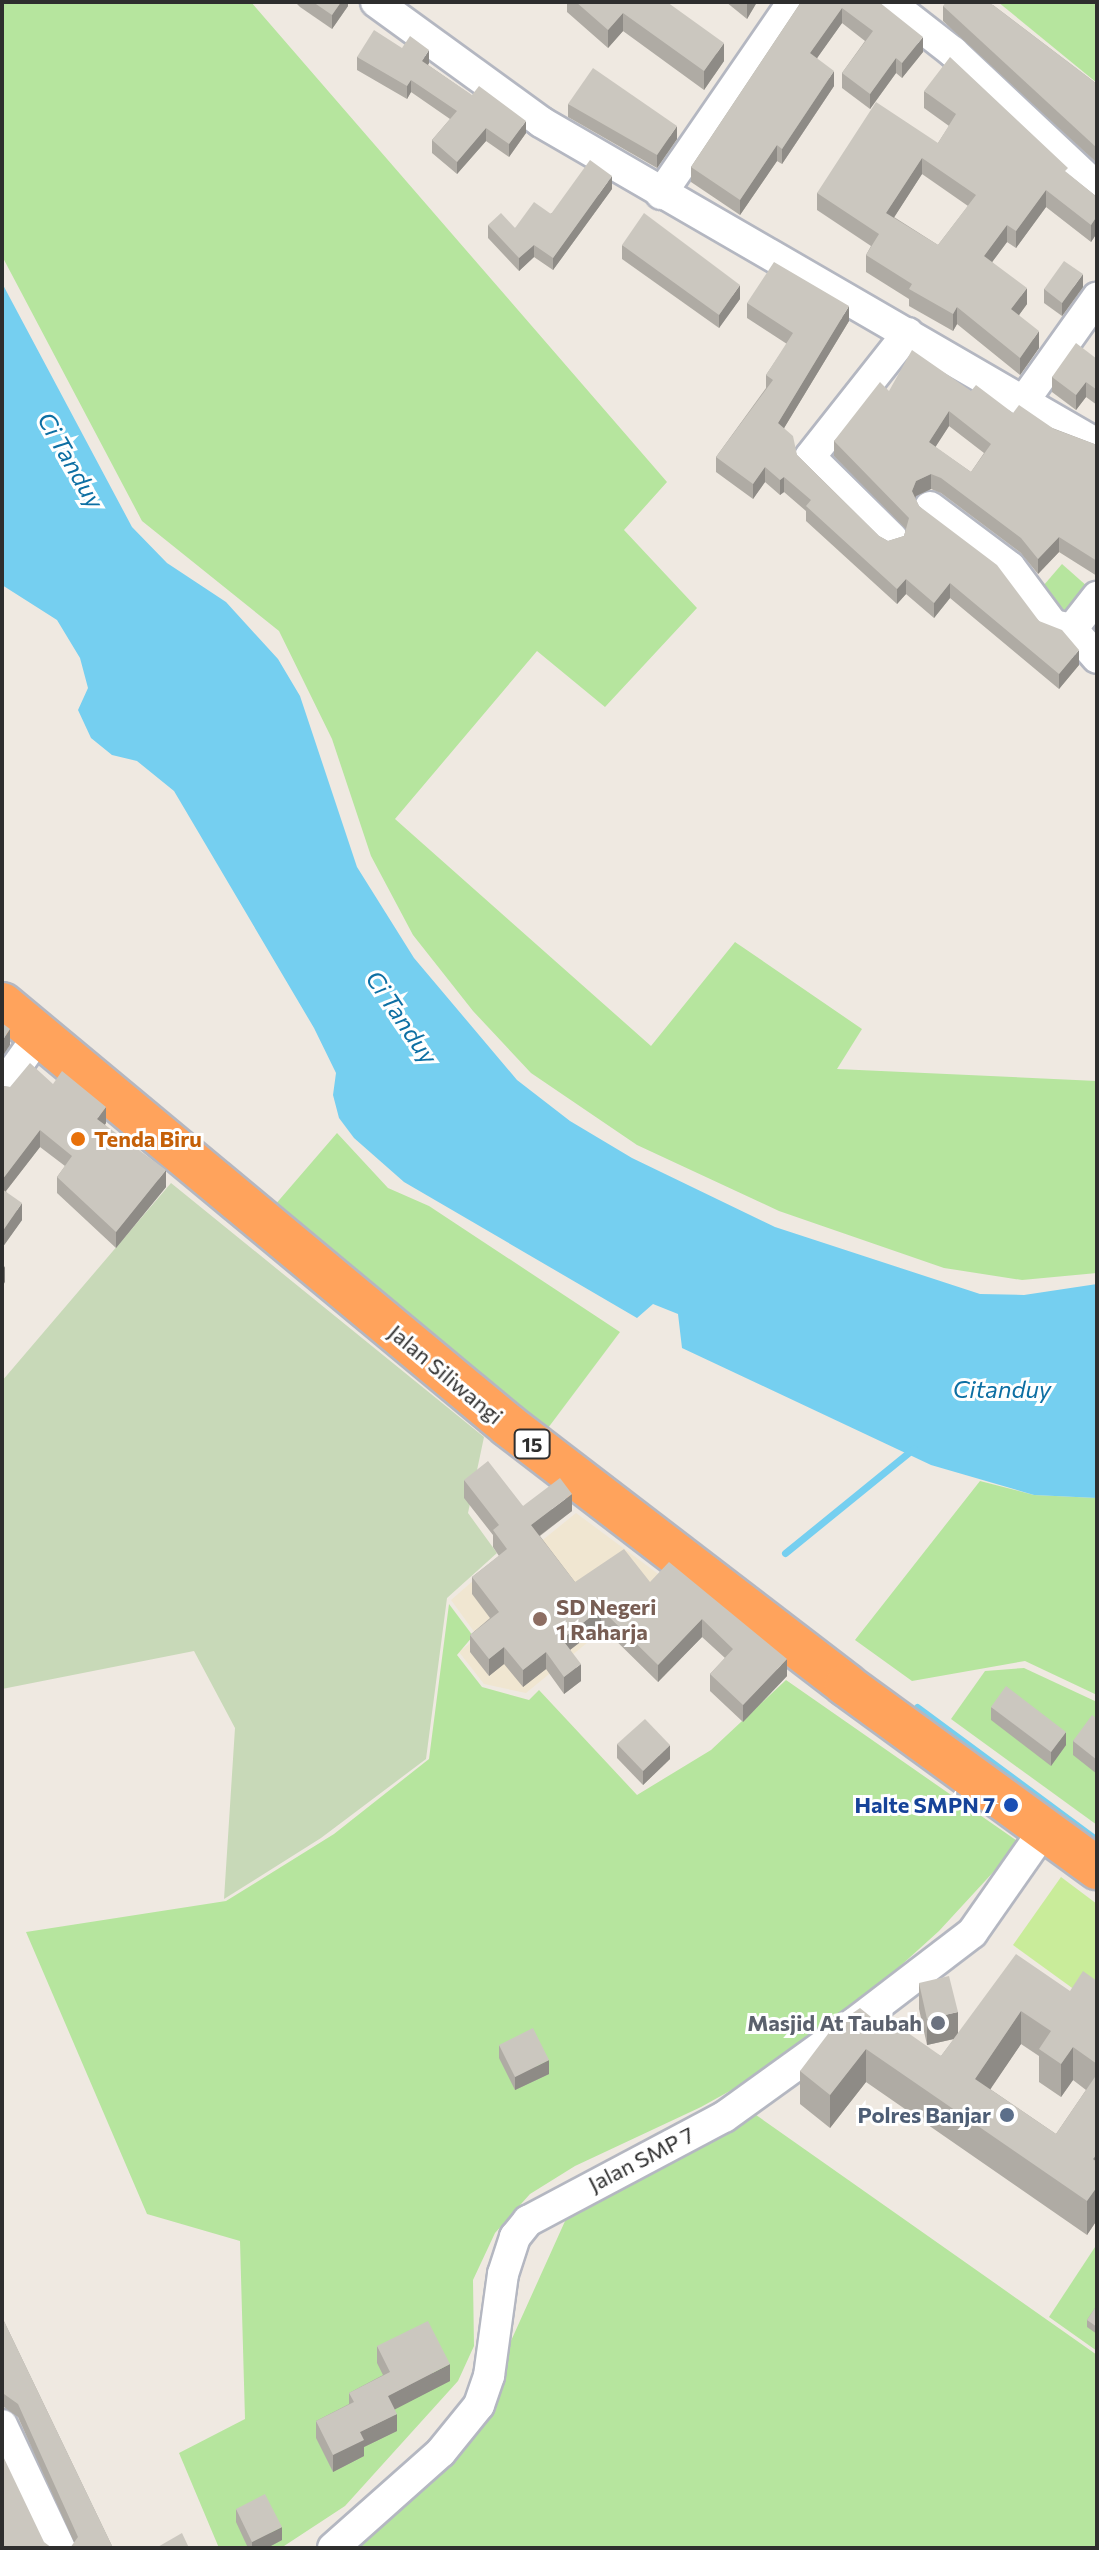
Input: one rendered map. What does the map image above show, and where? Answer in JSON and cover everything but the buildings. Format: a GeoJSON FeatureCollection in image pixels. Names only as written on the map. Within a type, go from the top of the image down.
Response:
{"type":"FeatureCollection","features":[{"type":"Feature","properties":{"kind":"highway","name":"Jalan Siliwangi"},"geometry":{"type":"LineString","coordinates":[[2,1004],[509,1426],[1097,1868]]}},
{"type":"Feature","properties":{"kind":"street"},"geometry":{"type":"LineString","coordinates":[[376,2],[541,122],[1097,444]]}},
{"type":"Feature","properties":{"kind":"street"},"geometry":{"type":"LineString","coordinates":[[661,194],[793,2]]}},
{"type":"Feature","properties":{"kind":"street"},"geometry":{"type":"LineString","coordinates":[[889,2],[953,52],[1097,187]]}},
{"type":"Feature","properties":{"kind":"street"},"geometry":{"type":"LineString","coordinates":[[1023,402],[1097,298]]}},
{"type":"Feature","properties":{"kind":"street"},"geometry":{"type":"LineString","coordinates":[[892,538],[810,457],[908,333]]}},
{"type":"Feature","properties":{"kind":"street"},"geometry":{"type":"LineString","coordinates":[[930,507],[1010,567],[1053,625],[1072,629],[1097,658]]}},
{"type":"Feature","properties":{"kind":"street"},"geometry":{"type":"LineString","coordinates":[[1072,629],[1097,597]]}},
{"type":"Feature","properties":{"kind":"street"},"geometry":{"type":"LineString","coordinates":[[2,1087],[39,1035]]}},
{"type":"Feature","properties":{"kind":"street","name":"Jalan SMP 7"},"geometry":{"type":"LineString","coordinates":[[333,2548],[441,2452],[479,2405],[489,2376],[503,2274],[515,2237],[528,2221],[724,2117],[853,2024],[972,1933],[1044,1830]]}},
{"type":"Feature","properties":{"kind":"street"},"geometry":{"type":"LineString","coordinates":[[2,2425],[60,2548]]}},
{"type":"Feature","properties":{"kind":"shaded area","name":"SD Negeri 1 Raharja"},"geometry":{"type":"Polygon","coordinates":[[[576,1513],[661,1576],[650,1591],[526,1693],[484,1684],[459,1652],[478,1637],[451,1600],[489,1567],[539,1543],[576,1513]]]}},
{"type":"Feature","properties":{"kind":"green space"},"geometry":{"type":"Polygon","coordinates":[[[2,2],[251,2],[667,482],[624,530],[697,608],[605,707],[537,651],[395,819],[651,1046],[735,942],[862,1029],[837,1069],[1097,1081],[1097,1273],[1022,1280],[944,1268],[779,1211],[637,1145],[531,1073],[473,1011],[413,935],[371,856],[332,739],[279,631],[142,521],[2,256],[2,2]]]}},
{"type":"Feature","properties":{"kind":"green space"},"geometry":{"type":"Polygon","coordinates":[[[998,2],[1097,2],[1097,83],[998,2]]]}},
{"type":"Feature","properties":{"kind":"green space"},"geometry":{"type":"Polygon","coordinates":[[[1062,564],[1088,587],[1063,616],[1037,593],[1062,564]]]}},
{"type":"Feature","properties":{"kind":"green space"},"geometry":{"type":"Polygon","coordinates":[[[337,1133],[388,1188],[429,1206],[620,1332],[542,1436],[268,1213],[337,1133]]]}},
{"type":"Feature","properties":{"kind":"green space"},"geometry":{"type":"Polygon","coordinates":[[[171,1183],[484,1437],[468,1513],[497,1553],[447,1598],[426,1759],[321,1838],[224,1899],[235,1728],[194,1651],[2,1689],[2,1381],[171,1183]]]}},
{"type":"Feature","properties":{"kind":"green space"},"geometry":{"type":"Polygon","coordinates":[[[980,1481],[1034,1495],[1097,1498],[1097,1695],[1025,1661],[912,1681],[855,1640],[980,1481]]]}},
{"type":"Feature","properties":{"kind":"green space"},"geometry":{"type":"Polygon","coordinates":[[[449,1604],[473,1636],[457,1655],[482,1687],[529,1700],[539,1690],[637,1795],[711,1750],[786,1680],[1020,1843],[939,1931],[814,2044],[701,2107],[575,2166],[530,2194],[495,2233],[473,2280],[474,2346],[458,2381],[345,2506],[281,2548],[219,2548],[179,2453],[245,2419],[240,2241],[147,2214],[26,1932],[226,1901],[334,1834],[429,1759],[449,1604]]]}},
{"type":"Feature","properties":{"kind":"green space"},"geometry":{"type":"Polygon","coordinates":[[[1024,1668],[1097,1702],[1097,1825],[951,1719],[985,1671],[1024,1668]]]}},
{"type":"Feature","properties":{"kind":"green space"},"geometry":{"type":"Polygon","coordinates":[[[1061,1877],[1097,1904],[1097,2006],[1013,1945],[1061,1877]]]}},
{"type":"Feature","properties":{"kind":"green space"},"geometry":{"type":"Polygon","coordinates":[[[749,2110],[1097,2355],[1097,2548],[345,2548],[469,2434],[575,2199],[749,2110]]]}},
{"type":"Feature","properties":{"kind":"green space"},"geometry":{"type":"Polygon","coordinates":[[[1097,2244],[1097,2351],[1049,2317],[1097,2244]]]}},
{"type":"Feature","properties":{"kind":"water","name":"Citanduy"},"geometry":{"type":"Polygon","coordinates":[[[2,283],[132,527],[167,563],[226,602],[278,659],[300,696],[357,867],[414,958],[517,1080],[570,1121],[632,1158],[775,1227],[980,1294],[1024,1295],[1097,1284],[1097,1498],[1034,1495],[931,1465],[682,1348],[678,1314],[653,1304],[637,1318],[404,1182],[354,1138],[339,1118],[333,1095],[336,1073],[314,1028],[174,791],[137,761],[112,755],[91,738],[78,710],[88,688],[80,658],[57,620],[2,585],[2,283]]]}},
{"type":"Feature","properties":{"kind":"waterway"},"geometry":{"type":"LineString","coordinates":[[785,1553],[914,1448]]}},
{"type":"Feature","properties":{"kind":"waterway"},"geometry":{"type":"LineString","coordinates":[[917,1707],[1097,1840]]}},
{"type":"Feature","properties":{"kind":"place","name":"Tenda Biru"},"geometry":{"type":"Point","coordinates":[78,1139]}},
{"type":"Feature","properties":{"kind":"place","name":"SD Negeri 1 Raharja"},"geometry":{"type":"Point","coordinates":[540,1619]}},
{"type":"Feature","properties":{"kind":"place","name":"Halte SMPN 7"},"geometry":{"type":"Point","coordinates":[1011,1805]}},
{"type":"Feature","properties":{"kind":"place","name":"Masjid At Taubah"},"geometry":{"type":"Point","coordinates":[938,2023]}},
{"type":"Feature","properties":{"kind":"place","name":"Polres Banjar"},"geometry":{"type":"Point","coordinates":[1007,2115]}},
{"type":"Feature","properties":{"kind":"water label","name":"Ci Tanduy"},"geometry":{"type":"Point","coordinates":[71,460]}},
{"type":"Feature","properties":{"kind":"water label","name":"Ci Tanduy"},"geometry":{"type":"Point","coordinates":[402,1017]}}]}
